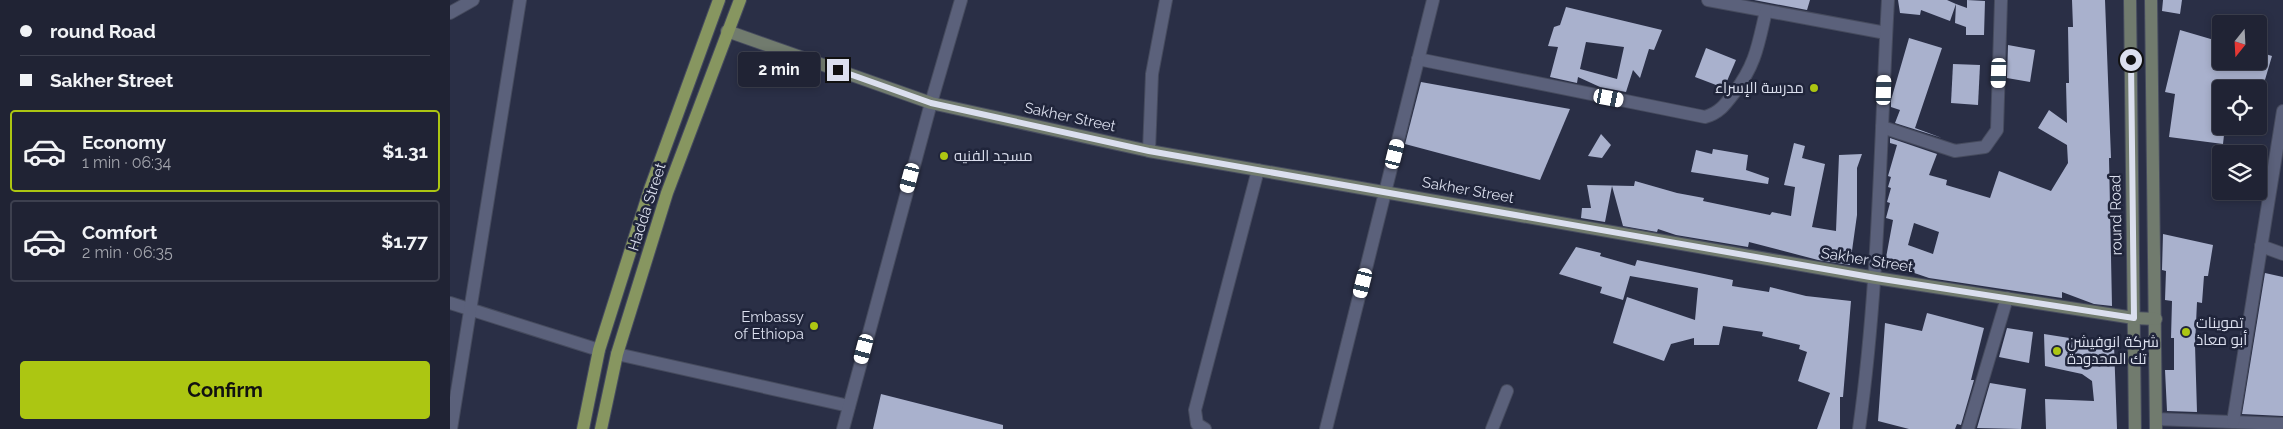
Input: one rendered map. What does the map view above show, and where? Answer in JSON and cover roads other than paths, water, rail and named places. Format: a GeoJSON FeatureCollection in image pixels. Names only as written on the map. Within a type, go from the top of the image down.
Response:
{"type":"FeatureCollection","features":[{"type":"Feature","properties":{"kind":"main road","name":"Hadda Street"},"geometry":{"type":"LineString","coordinates":[[583,429],[599,350],[650,189],[719,0]]}},
{"type":"Feature","properties":{"kind":"main road","name":"Hadda Street"},"geometry":{"type":"LineString","coordinates":[[601,429],[617,354],[667,193],[740,0]]}},
{"type":"Feature","properties":{"kind":"street"},"geometry":{"type":"LineString","coordinates":[[450,13],[474,0]]}},
{"type":"Feature","properties":{"kind":"street"},"geometry":{"type":"LineString","coordinates":[[451,429],[520,0]]}},
{"type":"Feature","properties":{"kind":"street"},"geometry":{"type":"LineString","coordinates":[[843,429],[931,103],[961,0]]}},
{"type":"Feature","properties":{"kind":"street"},"geometry":{"type":"LineString","coordinates":[[1149,151],[1152,74],[1166,0]]}},
{"type":"Feature","properties":{"kind":"street"},"geometry":{"type":"LineString","coordinates":[[1326,429],[1433,0]]}},
{"type":"Feature","properties":{"kind":"street"},"geometry":{"type":"LineString","coordinates":[[1708,0],[1886,34]]}},
{"type":"Feature","properties":{"kind":"street"},"geometry":{"type":"LineString","coordinates":[[1859,429],[1868,364],[1876,278],[1888,0]]}},
{"type":"Feature","properties":{"kind":"street"},"geometry":{"type":"LineString","coordinates":[[1882,128],[1954,151],[1985,147],[1997,130],[2001,0]]}},
{"type":"Feature","properties":{"kind":"street","name":"round Road"},"geometry":{"type":"LineString","coordinates":[[2130,0],[2135,429]]}},
{"type":"Feature","properties":{"kind":"street"},"geometry":{"type":"LineString","coordinates":[[2151,0],[2156,424],[2233,422],[2283,424]]}},
{"type":"Feature","properties":{"kind":"street"},"geometry":{"type":"LineString","coordinates":[[1418,60],[1705,117],[1722,109],[1748,75],[1756,56],[1766,11]]}},
{"type":"Feature","properties":{"kind":"street","name":"Sakher Street"},"geometry":{"type":"LineString","coordinates":[[728,31],[931,103],[1149,151],[1876,278],[2134,318],[2156,319]]}},
{"type":"Feature","properties":{"kind":"street"},"geometry":{"type":"LineString","coordinates":[[2233,422],[2261,246],[2279,163],[2283,111]]}},
{"type":"Feature","properties":{"kind":"street"},"geometry":{"type":"LineString","coordinates":[[1205,429],[1197,424],[1195,410],[1258,170]]}},
{"type":"Feature","properties":{"kind":"street"},"geometry":{"type":"LineString","coordinates":[[2261,246],[2283,254]]}},
{"type":"Feature","properties":{"kind":"street"},"geometry":{"type":"LineString","coordinates":[[1968,429],[2007,298]]}},
{"type":"Feature","properties":{"kind":"street"},"geometry":{"type":"LineString","coordinates":[[450,303],[599,350]]}},
{"type":"Feature","properties":{"kind":"street"},"geometry":{"type":"LineString","coordinates":[[617,354],[849,406]]}},
{"type":"Feature","properties":{"kind":"street"},"geometry":{"type":"LineString","coordinates":[[1492,429],[1507,391]]}},
{"type":"Feature","properties":{"kind":"place","name":"مدرسة الإسراء"},"geometry":{"type":"Point","coordinates":[1814,88]}},
{"type":"Feature","properties":{"kind":"place","name":"مسجد الفنيه"},"geometry":{"type":"Point","coordinates":[944,156]}},
{"type":"Feature","properties":{"kind":"place","name":"Embassy of Ethiopa"},"geometry":{"type":"Point","coordinates":[814,326]}},
{"type":"Feature","properties":{"kind":"place","name":"تموينات أبو معاذ"},"geometry":{"type":"Point","coordinates":[2186,332]}},
{"type":"Feature","properties":{"kind":"place","name":"شركة انوفيشن تك المحدودة"},"geometry":{"type":"Point","coordinates":[2057,351]}}]}
